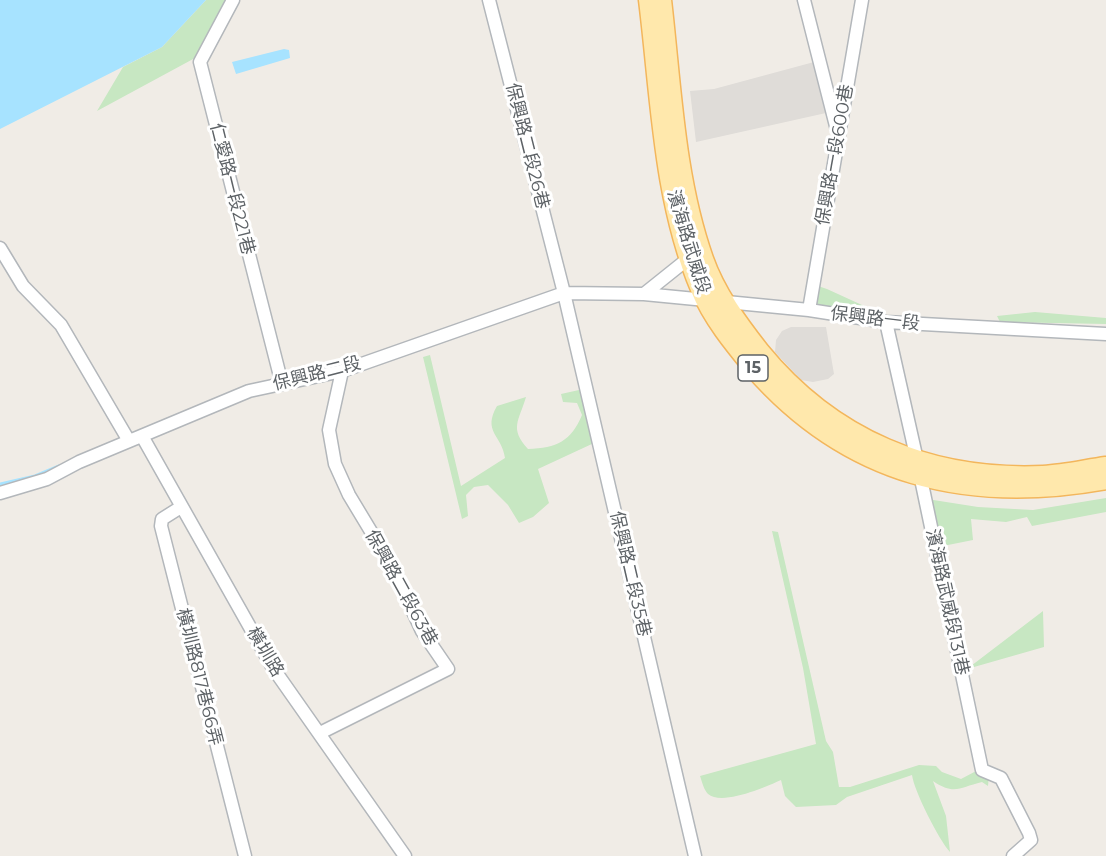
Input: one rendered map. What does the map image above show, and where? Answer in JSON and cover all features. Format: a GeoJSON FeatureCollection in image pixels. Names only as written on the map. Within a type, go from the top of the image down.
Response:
{"type":"FeatureCollection","features":[{"type":"Feature","properties":{"kind":"main road","name":"濱海路武威段"},"geometry":{"type":"LineString","coordinates":[[648,0],[671,190],[689,258],[715,302],[779,375],[803,398],[854,433],[919,468],[1000,490],[1056,489],[1106,480]]}},
{"type":"Feature","properties":{"kind":"main road","name":"濱海路武威段"},"geometry":{"type":"LineString","coordinates":[[662,0],[687,192],[715,302]]}},
{"type":"Feature","properties":{"kind":"main road","name":"濱海路武威段"},"geometry":{"type":"LineString","coordinates":[[919,468],[1002,475],[1044,475],[1106,466]]}},
{"type":"Feature","properties":{"kind":"street","name":"仁愛路一段221巷"},"geometry":{"type":"LineString","coordinates":[[233,0],[200,62],[282,384]]}},
{"type":"Feature","properties":{"kind":"street","name":"保興路二段26巷"},"geometry":{"type":"LineString","coordinates":[[489,0],[564,293]]}},
{"type":"Feature","properties":{"kind":"street"},"geometry":{"type":"LineString","coordinates":[[804,0],[838,135]]}},
{"type":"Feature","properties":{"kind":"street","name":"保興路一段600巷"},"geometry":{"type":"LineString","coordinates":[[809,310],[862,0]]}},
{"type":"Feature","properties":{"kind":"street","name":"橫圳路"},"geometry":{"type":"LineString","coordinates":[[0,248],[23,286],[62,325],[181,507],[273,668],[405,856]]}},
{"type":"Feature","properties":{"kind":"street"},"geometry":{"type":"LineString","coordinates":[[644,294],[689,258]]}},
{"type":"Feature","properties":{"kind":"street","name":"保興路二段"},"geometry":{"type":"LineString","coordinates":[[0,493],[37,483],[221,401],[342,370],[564,293],[644,294]]}},
{"type":"Feature","properties":{"kind":"street","name":"保興路二段35巷"},"geometry":{"type":"LineString","coordinates":[[564,293],[695,856]]}},
{"type":"Feature","properties":{"kind":"street","name":"保興路一段"},"geometry":{"type":"LineString","coordinates":[[644,294],[809,310],[886,322],[1106,334]]}},
{"type":"Feature","properties":{"kind":"street","name":"濱海路武威段131巷"},"geometry":{"type":"LineString","coordinates":[[886,322],[982,770],[1001,778],[1031,840],[1013,856]]}},
{"type":"Feature","properties":{"kind":"street","name":"保興路二段63巷"},"geometry":{"type":"LineString","coordinates":[[320,733],[448,669],[422,631],[393,568],[349,495],[335,464],[329,430],[342,370]]}},
{"type":"Feature","properties":{"kind":"street","name":"橫圳路817巷66弄"},"geometry":{"type":"LineString","coordinates":[[181,507],[162,519],[161,526],[245,856]]}},
{"type":"Feature","properties":{"kind":"shaded area"},"geometry":{"type":"Polygon","coordinates":[[[814,62],[826,113],[696,142],[690,91],[714,89],[814,62]]]}},
{"type":"Feature","properties":{"kind":"shaded area"},"geometry":{"type":"Polygon","coordinates":[[[791,327],[826,327],[834,374],[828,379],[813,382],[801,380],[775,352],[776,340],[782,331],[791,327]]]}},
{"type":"Feature","properties":{"kind":"green space"},"geometry":{"type":"Polygon","coordinates":[[[206,0],[226,0],[209,37],[195,58],[97,111],[123,67],[162,47],[206,0]]]}},
{"type":"Feature","properties":{"kind":"green space"},"geometry":{"type":"Polygon","coordinates":[[[818,286],[827,289],[886,316],[816,307],[818,286]]]}},
{"type":"Feature","properties":{"kind":"green space"},"geometry":{"type":"Polygon","coordinates":[[[1035,312],[1106,318],[1106,324],[1000,322],[997,316],[1035,312]]]}},
{"type":"Feature","properties":{"kind":"green space"},"geometry":{"type":"Polygon","coordinates":[[[430,355],[461,486],[505,458],[491,422],[497,406],[526,397],[517,424],[519,435],[528,449],[547,447],[568,437],[582,415],[577,403],[563,402],[561,394],[579,390],[584,386],[594,443],[538,469],[549,503],[533,517],[519,523],[508,505],[488,485],[474,487],[466,495],[468,516],[462,519],[423,357],[430,355]]]}},
{"type":"Feature","properties":{"kind":"green space"},"geometry":{"type":"Polygon","coordinates":[[[1106,498],[1106,512],[1032,526],[1027,517],[1006,522],[971,519],[973,540],[938,547],[927,499],[978,507],[1033,510],[1106,498]]]}},
{"type":"Feature","properties":{"kind":"green space"},"geometry":{"type":"Polygon","coordinates":[[[772,531],[778,532],[826,741],[833,752],[839,787],[850,787],[919,765],[936,766],[942,772],[961,779],[978,770],[989,776],[988,786],[982,782],[957,789],[941,786],[933,781],[946,816],[950,852],[928,815],[912,775],[847,797],[836,805],[796,807],[785,796],[781,780],[733,797],[715,797],[705,790],[700,776],[816,744],[803,668],[772,531]]]}},
{"type":"Feature","properties":{"kind":"green space"},"geometry":{"type":"Polygon","coordinates":[[[1043,611],[1044,647],[967,669],[1043,611]]]}},
{"type":"Feature","properties":{"kind":"water"},"geometry":{"type":"Polygon","coordinates":[[[0,0],[206,0],[162,47],[0,129],[0,0]]]}},
{"type":"Feature","properties":{"kind":"water"},"geometry":{"type":"Polygon","coordinates":[[[284,49],[289,50],[290,58],[236,74],[232,62],[284,49]]]}},
{"type":"Feature","properties":{"kind":"waterway"},"geometry":{"type":"LineString","coordinates":[[321,370],[355,360]]}},
{"type":"Feature","properties":{"kind":"waterway"},"geometry":{"type":"LineString","coordinates":[[0,484],[35,476],[59,466]]}}]}
